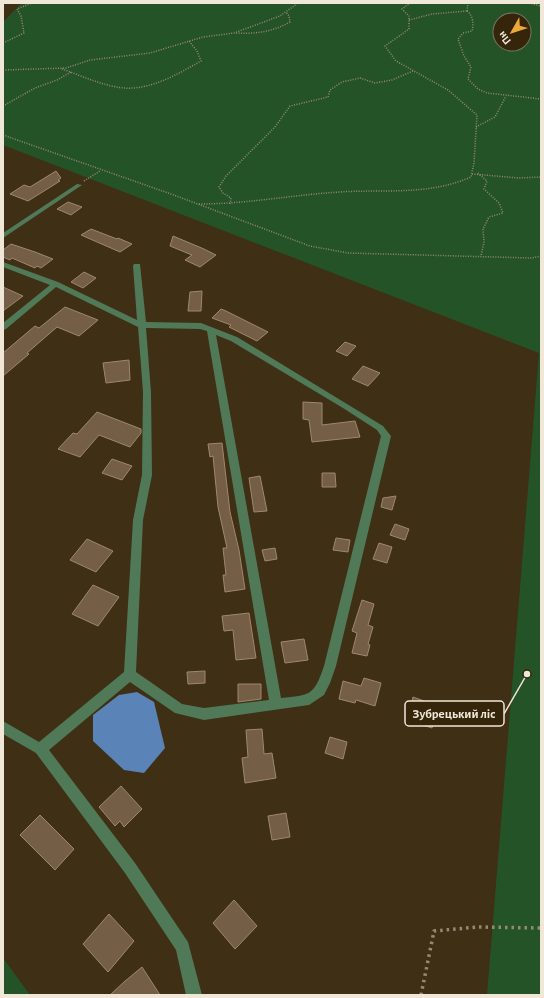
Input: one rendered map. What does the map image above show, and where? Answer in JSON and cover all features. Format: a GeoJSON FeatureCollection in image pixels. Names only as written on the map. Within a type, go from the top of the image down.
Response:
{"type":"FeatureCollection","features":[{"type":"Feature","properties":{"kind":"street"},"geometry":{"type":"LineString","coordinates":[[3,236],[79,184]]}},
{"type":"Feature","properties":{"kind":"street"},"geometry":{"type":"LineString","coordinates":[[3,264],[55,284],[141,325],[201,326],[234,339],[346,406],[380,428],[386,436],[330,666],[321,692],[315,698],[306,701],[204,714],[179,710],[130,675]]}},
{"type":"Feature","properties":{"kind":"street"},"geometry":{"type":"LineString","coordinates":[[40,749],[130,675],[138,520],[147,475],[147,392],[137,266]]}},
{"type":"Feature","properties":{"kind":"street"},"geometry":{"type":"LineString","coordinates":[[3,327],[55,284]]}},
{"type":"Feature","properties":{"kind":"street"},"geometry":{"type":"LineString","coordinates":[[211,329],[276,705]]}},
{"type":"Feature","properties":{"kind":"street"},"geometry":{"type":"LineString","coordinates":[[3,727],[40,749],[130,868],[183,947],[194,995]]}},
{"type":"Feature","properties":{"kind":"path"},"geometry":{"type":"LineString","coordinates":[[3,42],[24,33],[22,27],[23,22],[20,12],[17,9],[32,3]]}},
{"type":"Feature","properties":{"kind":"path"},"geometry":{"type":"LineString","coordinates":[[234,33],[280,16],[298,3]]}},
{"type":"Feature","properties":{"kind":"path"},"geometry":{"type":"LineString","coordinates":[[197,204],[230,204],[339,192],[429,190],[458,184],[472,177],[477,115],[448,90],[396,61],[386,46],[409,29],[409,16],[402,9],[410,3]]}},
{"type":"Feature","properties":{"kind":"path"},"geometry":{"type":"LineString","coordinates":[[468,3],[467,11],[470,13],[474,25],[472,31],[463,34],[458,39],[464,56],[471,67],[468,79],[479,89],[506,96],[520,95],[541,99]]}},
{"type":"Feature","properties":{"kind":"path"},"geometry":{"type":"LineString","coordinates":[[529,3],[541,6]]}},
{"type":"Feature","properties":{"kind":"path"},"geometry":{"type":"LineString","coordinates":[[409,20],[432,14],[458,13],[467,11]]}},
{"type":"Feature","properties":{"kind":"path"},"geometry":{"type":"LineString","coordinates":[[3,70],[60,68],[90,60],[150,53],[203,37],[234,33],[259,34],[281,28],[290,22],[289,16],[286,12]]}},
{"type":"Feature","properties":{"kind":"path"},"geometry":{"type":"LineString","coordinates":[[60,68],[124,88],[146,86],[179,74],[201,61],[197,51],[189,41]]}},
{"type":"Feature","properties":{"kind":"path"},"geometry":{"type":"LineString","coordinates":[[230,204],[231,198],[223,193],[220,187],[226,176],[275,127],[290,106],[328,97],[330,90],[342,82],[360,78],[375,82],[392,80],[413,71]]}},
{"type":"Feature","properties":{"kind":"path"},"geometry":{"type":"LineString","coordinates":[[3,106],[35,88],[57,80],[72,72]]}},
{"type":"Feature","properties":{"kind":"path"},"geometry":{"type":"LineString","coordinates":[[476,127],[493,120],[506,96]]}},
{"type":"Feature","properties":{"kind":"path"},"geometry":{"type":"LineString","coordinates":[[3,135],[310,246],[348,253],[531,258],[541,256]]}},
{"type":"Feature","properties":{"kind":"path"},"geometry":{"type":"LineString","coordinates":[[79,184],[101,171]]}},
{"type":"Feature","properties":{"kind":"path"},"geometry":{"type":"LineString","coordinates":[[472,174],[478,173],[519,178],[541,178]]}},
{"type":"Feature","properties":{"kind":"path"},"geometry":{"type":"LineString","coordinates":[[478,173],[487,181],[484,189],[499,203],[503,213],[489,217],[483,229],[484,242],[481,256]]}},
{"type":"Feature","properties":{"kind":"path"},"geometry":{"type":"LineString","coordinates":[[421,995],[434,931],[478,927],[541,928]]}},
{"type":"Feature","properties":{"kind":"green space"},"geometry":{"type":"Polygon","coordinates":[[[22,3],[541,3],[541,995],[487,995],[539,353],[3,145],[3,22],[22,3]]]}},
{"type":"Feature","properties":{"kind":"green space"},"geometry":{"type":"Polygon","coordinates":[[[3,958],[30,995],[3,995],[3,958]]]}},
{"type":"Feature","properties":{"kind":"water"},"geometry":{"type":"Polygon","coordinates":[[[137,692],[154,702],[165,748],[144,773],[124,770],[93,741],[93,715],[119,695],[137,692]]]}},
{"type":"Feature","properties":{"kind":"building"},"geometry":{"type":"Polygon","coordinates":[[[56,171],[61,178],[58,180],[60,181],[28,201],[10,194],[24,185],[30,187],[56,171]]]}},
{"type":"Feature","properties":{"kind":"building"},"geometry":{"type":"Polygon","coordinates":[[[68,202],[82,207],[71,215],[57,209],[68,202]]]}},
{"type":"Feature","properties":{"kind":"building"},"geometry":{"type":"Polygon","coordinates":[[[91,229],[132,244],[120,252],[81,235],[91,229]]]}},
{"type":"Feature","properties":{"kind":"building"},"geometry":{"type":"Polygon","coordinates":[[[173,236],[216,255],[200,267],[185,260],[192,255],[170,246],[173,236]]]}},
{"type":"Feature","properties":{"kind":"building"},"geometry":{"type":"Polygon","coordinates":[[[11,244],[53,259],[41,268],[37,266],[35,268],[12,258],[10,260],[3,257],[3,250],[11,244]]]}},
{"type":"Feature","properties":{"kind":"building"},"geometry":{"type":"Polygon","coordinates":[[[84,272],[96,278],[83,288],[71,282],[84,272]]]}},
{"type":"Feature","properties":{"kind":"building"},"geometry":{"type":"Polygon","coordinates":[[[3,287],[23,296],[3,311],[3,287]]]}},
{"type":"Feature","properties":{"kind":"building"},"geometry":{"type":"Polygon","coordinates":[[[202,291],[201,311],[188,311],[190,292],[202,291]]]}},
{"type":"Feature","properties":{"kind":"building"},"geometry":{"type":"Polygon","coordinates":[[[65,307],[98,320],[79,336],[57,327],[3,376],[3,353],[35,326],[39,328],[65,307]]]}},
{"type":"Feature","properties":{"kind":"building"},"geometry":{"type":"Polygon","coordinates":[[[221,309],[268,332],[257,341],[229,327],[231,325],[212,318],[221,309]]]}},
{"type":"Feature","properties":{"kind":"building"},"geometry":{"type":"Polygon","coordinates":[[[345,342],[356,346],[347,356],[336,351],[345,342]]]}},
{"type":"Feature","properties":{"kind":"building"},"geometry":{"type":"Polygon","coordinates":[[[129,360],[130,380],[106,383],[103,363],[129,360]]]}},
{"type":"Feature","properties":{"kind":"building"},"geometry":{"type":"Polygon","coordinates":[[[363,366],[380,373],[368,386],[352,379],[363,366]]]}},
{"type":"Feature","properties":{"kind":"building"},"geometry":{"type":"Polygon","coordinates":[[[303,402],[322,403],[322,425],[355,421],[360,437],[312,442],[309,420],[303,419],[303,402]]]}},
{"type":"Feature","properties":{"kind":"building"},"geometry":{"type":"Polygon","coordinates":[[[97,412],[141,429],[141,433],[130,447],[99,435],[80,457],[58,449],[73,433],[77,434],[97,412]]]}},
{"type":"Feature","properties":{"kind":"building"},"geometry":{"type":"Polygon","coordinates":[[[222,443],[230,512],[239,550],[245,589],[225,592],[223,575],[226,575],[223,548],[227,548],[218,507],[213,456],[210,457],[208,444],[222,443]]]}},
{"type":"Feature","properties":{"kind":"building"},"geometry":{"type":"Polygon","coordinates":[[[112,459],[132,466],[122,480],[102,473],[112,459]]]}},
{"type":"Feature","properties":{"kind":"building"},"geometry":{"type":"Polygon","coordinates":[[[322,473],[335,473],[336,487],[322,487],[322,473]]]}},
{"type":"Feature","properties":{"kind":"building"},"geometry":{"type":"Polygon","coordinates":[[[260,476],[267,511],[254,512],[249,478],[260,476]]]}},
{"type":"Feature","properties":{"kind":"building"},"geometry":{"type":"Polygon","coordinates":[[[396,496],[392,510],[381,507],[383,498],[396,496]]]}},
{"type":"Feature","properties":{"kind":"building"},"geometry":{"type":"Polygon","coordinates":[[[395,524],[409,529],[405,540],[390,535],[395,524]]]}},
{"type":"Feature","properties":{"kind":"building"},"geometry":{"type":"Polygon","coordinates":[[[336,538],[350,540],[348,552],[333,550],[336,538]]]}},
{"type":"Feature","properties":{"kind":"building"},"geometry":{"type":"Polygon","coordinates":[[[87,539],[113,551],[96,572],[70,560],[87,539]]]}},
{"type":"Feature","properties":{"kind":"building"},"geometry":{"type":"Polygon","coordinates":[[[379,543],[392,547],[387,563],[373,559],[379,543]]]}},
{"type":"Feature","properties":{"kind":"building"},"geometry":{"type":"Polygon","coordinates":[[[275,548],[277,559],[265,561],[262,550],[275,548]]]}},
{"type":"Feature","properties":{"kind":"building"},"geometry":{"type":"Polygon","coordinates":[[[93,585],[119,597],[98,626],[72,614],[93,585]]]}},
{"type":"Feature","properties":{"kind":"building"},"geometry":{"type":"Polygon","coordinates":[[[362,600],[374,604],[368,625],[373,627],[368,644],[370,645],[367,656],[352,653],[357,633],[352,631],[362,600]]]}},
{"type":"Feature","properties":{"kind":"building"},"geometry":{"type":"Polygon","coordinates":[[[249,613],[256,658],[236,660],[233,630],[224,631],[222,616],[249,613]]]}},
{"type":"Feature","properties":{"kind":"building"},"geometry":{"type":"Polygon","coordinates":[[[304,639],[308,660],[285,663],[281,642],[304,639]]]}},
{"type":"Feature","properties":{"kind":"building"},"geometry":{"type":"Polygon","coordinates":[[[205,671],[205,683],[188,684],[187,672],[205,671]]]}},
{"type":"Feature","properties":{"kind":"building"},"geometry":{"type":"Polygon","coordinates":[[[364,678],[381,683],[375,706],[356,700],[355,703],[339,699],[343,681],[361,686],[364,678]]]}},
{"type":"Feature","properties":{"kind":"building"},"geometry":{"type":"Polygon","coordinates":[[[238,684],[261,684],[261,699],[238,702],[238,684]]]}},
{"type":"Feature","properties":{"kind":"building"},"geometry":{"type":"Polygon","coordinates":[[[413,697],[438,706],[432,728],[407,720],[413,697]]]}},
{"type":"Feature","properties":{"kind":"building"},"geometry":{"type":"Polygon","coordinates":[[[262,729],[264,754],[272,753],[276,778],[245,783],[242,758],[248,757],[246,730],[262,729]]]}},
{"type":"Feature","properties":{"kind":"building"},"geometry":{"type":"Polygon","coordinates":[[[330,737],[347,742],[343,759],[325,753],[330,737]]]}},
{"type":"Feature","properties":{"kind":"building"},"geometry":{"type":"Polygon","coordinates":[[[121,786],[142,809],[124,827],[120,821],[115,826],[99,807],[121,786]]]}},
{"type":"Feature","properties":{"kind":"building"},"geometry":{"type":"Polygon","coordinates":[[[286,813],[290,837],[272,840],[268,816],[286,813]]]}},
{"type":"Feature","properties":{"kind":"building"},"geometry":{"type":"Polygon","coordinates":[[[40,815],[74,849],[55,870],[20,835],[40,815]]]}},
{"type":"Feature","properties":{"kind":"building"},"geometry":{"type":"Polygon","coordinates":[[[234,900],[257,926],[235,949],[213,923],[234,900]]]}},
{"type":"Feature","properties":{"kind":"building"},"geometry":{"type":"Polygon","coordinates":[[[109,914],[134,941],[108,972],[83,944],[109,914]]]}},
{"type":"Feature","properties":{"kind":"building"},"geometry":{"type":"Polygon","coordinates":[[[142,967],[160,995],[110,995],[124,982],[142,967]]]}},
{"type":"Feature","properties":{"kind":"place","name":"Зубрецький ліс"},"geometry":{"type":"Point","coordinates":[527,674]}}]}
